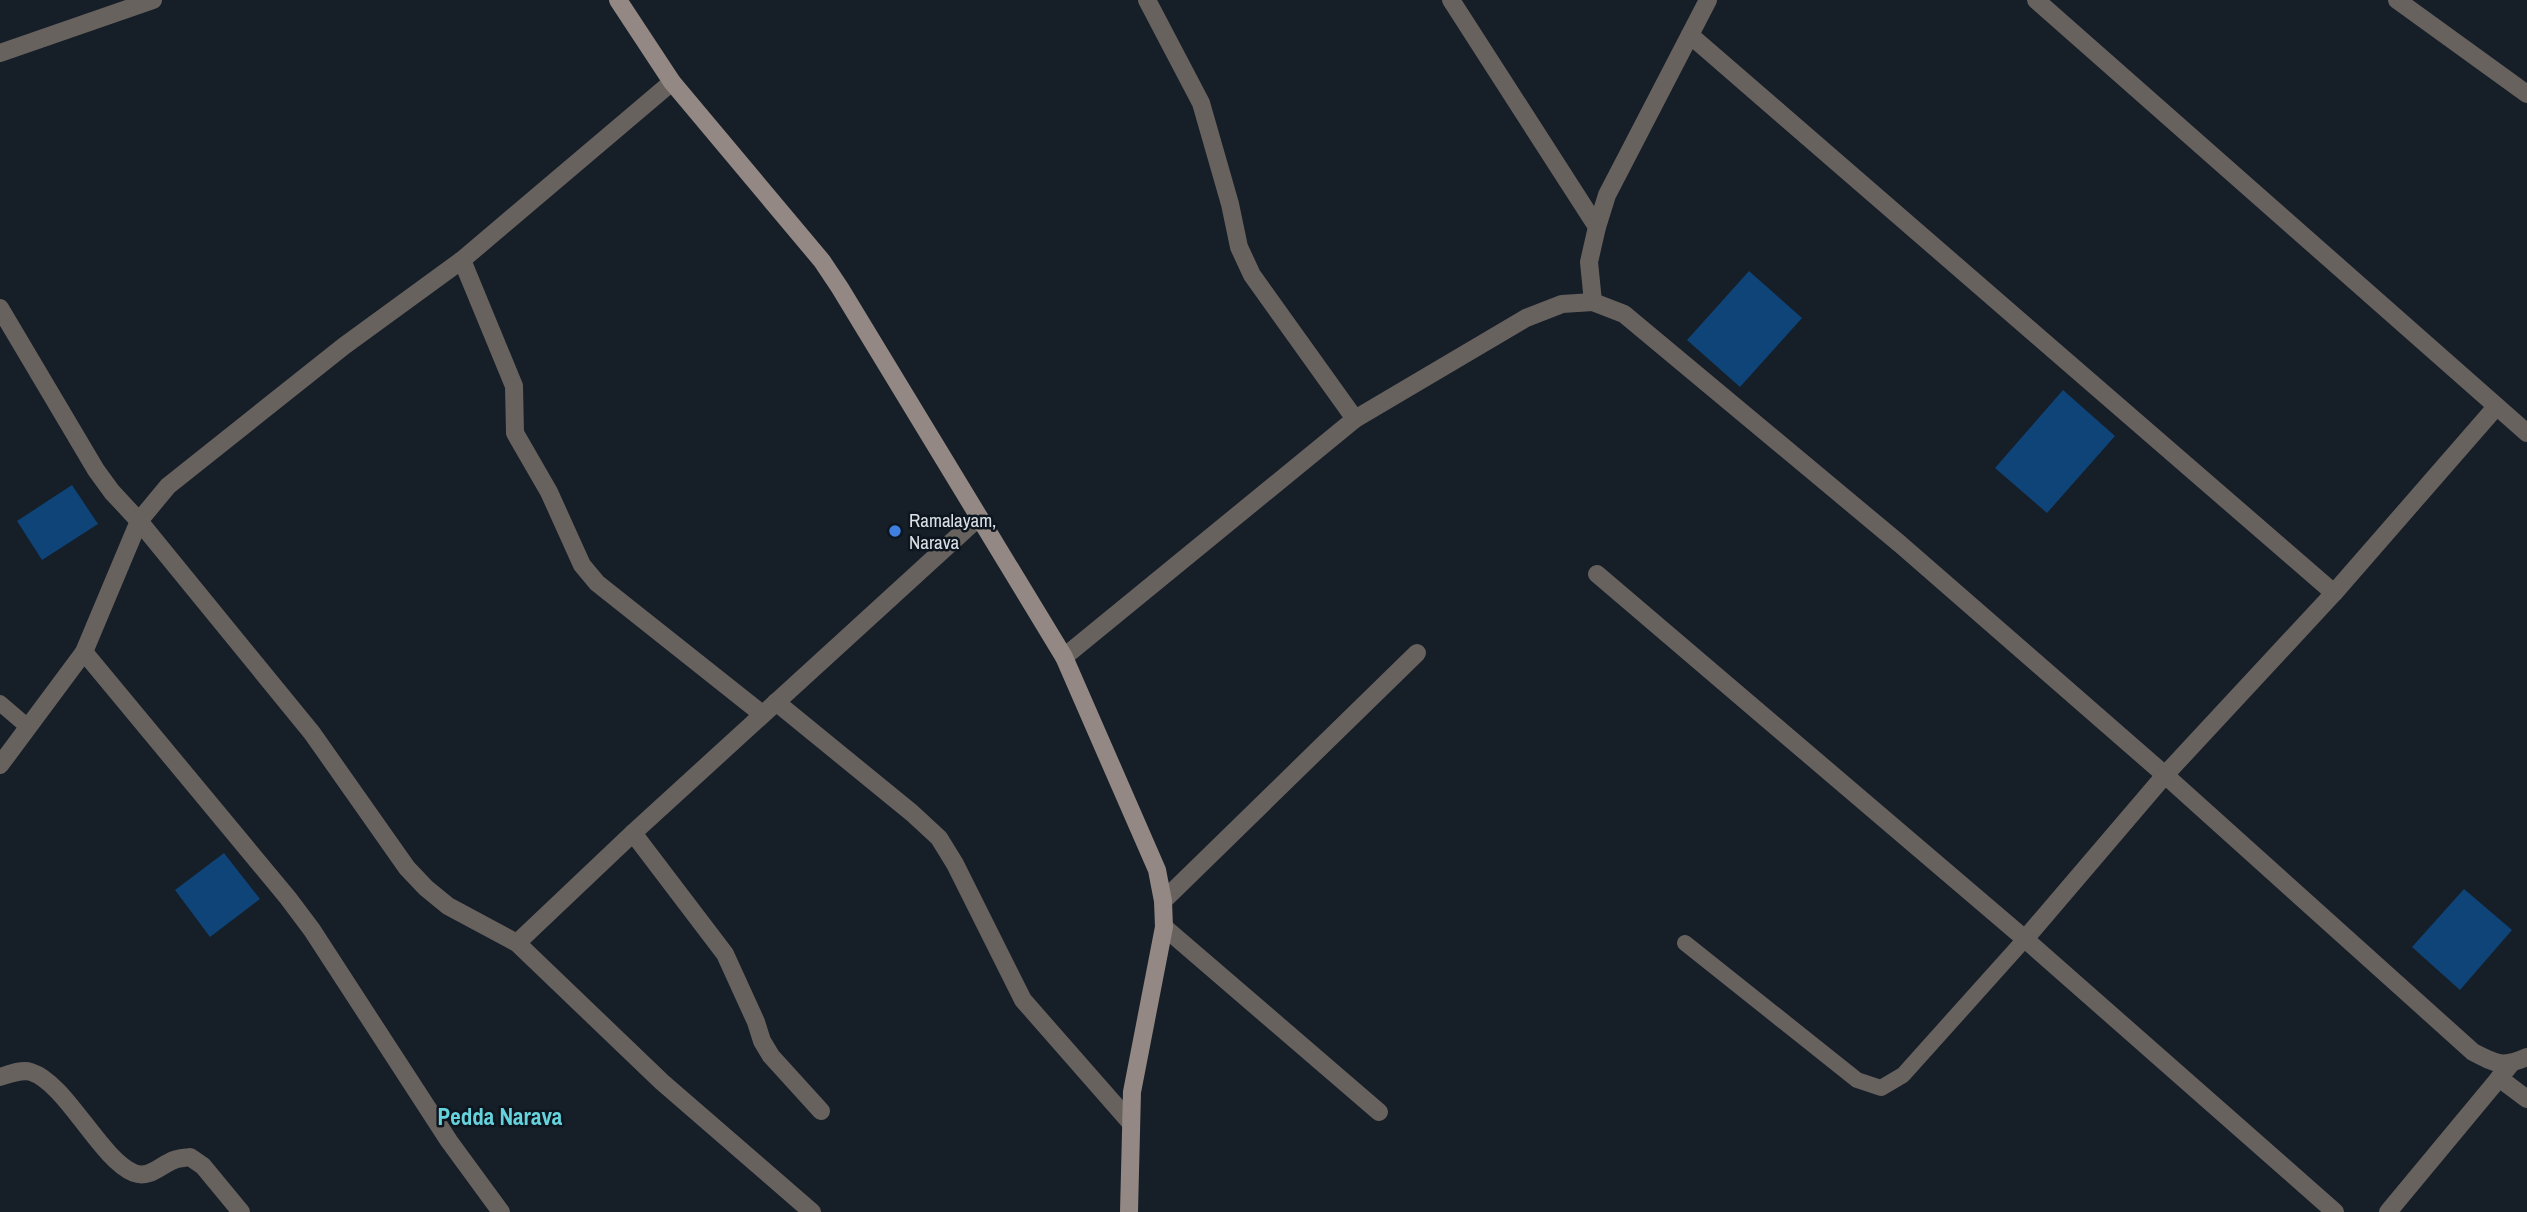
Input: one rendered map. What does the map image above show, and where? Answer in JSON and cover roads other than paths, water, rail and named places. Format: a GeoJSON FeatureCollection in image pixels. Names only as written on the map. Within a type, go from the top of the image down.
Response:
{"type":"FeatureCollection","features":[{"type":"Feature","properties":{"kind":"main road"},"geometry":{"type":"LineString","coordinates":[[618,0],[672,82],[822,261],[1064,657],[1157,870],[1163,901],[1164,928],[1132,1092],[1129,1212]]}},
{"type":"Feature","properties":{"kind":"street"},"geometry":{"type":"LineString","coordinates":[[0,53],[153,0]]}},
{"type":"Feature","properties":{"kind":"street"},"geometry":{"type":"LineString","coordinates":[[1147,0],[1201,103],[1227,192],[1239,247],[1252,275],[1355,419]]}},
{"type":"Feature","properties":{"kind":"street"},"geometry":{"type":"LineString","coordinates":[[1451,0],[1597,227]]}},
{"type":"Feature","properties":{"kind":"street"},"geometry":{"type":"LineString","coordinates":[[1593,302],[1590,261],[1607,195],[1708,0]]}},
{"type":"Feature","properties":{"kind":"street"},"geometry":{"type":"LineString","coordinates":[[2036,0],[2527,433]]}},
{"type":"Feature","properties":{"kind":"street"},"geometry":{"type":"LineString","coordinates":[[2397,0],[2527,94]]}},
{"type":"Feature","properties":{"kind":"street"},"geometry":{"type":"LineString","coordinates":[[1690,35],[2334,593]]}},
{"type":"Feature","properties":{"kind":"street"},"geometry":{"type":"LineString","coordinates":[[0,765],[84,652],[139,521],[168,486],[344,346],[461,261],[672,82]]}},
{"type":"Feature","properties":{"kind":"street"},"geometry":{"type":"LineString","coordinates":[[461,261],[514,386],[515,433],[550,492],[582,565],[597,583],[912,813],[939,838],[955,864],[1023,1000],[1130,1122]]}},
{"type":"Feature","properties":{"kind":"street"},"geometry":{"type":"LineString","coordinates":[[1064,657],[1355,419],[1526,318],[1562,304],[1593,302],[1624,314],[1900,544],[2165,775],[2473,1052],[2505,1072],[2527,1099]]}},
{"type":"Feature","properties":{"kind":"street"},"geometry":{"type":"LineString","coordinates":[[0,309],[111,492],[139,521],[312,733],[407,868],[448,906],[517,943],[663,1083],[812,1212]]}},
{"type":"Feature","properties":{"kind":"street"},"geometry":{"type":"LineString","coordinates":[[2025,939],[2165,775],[2334,593],[2496,407]]}},
{"type":"Feature","properties":{"kind":"street"},"geometry":{"type":"LineString","coordinates":[[517,943],[633,833],[978,518]]}},
{"type":"Feature","properties":{"kind":"street"},"geometry":{"type":"LineString","coordinates":[[1597,574],[2025,939],[2334,1212]]}},
{"type":"Feature","properties":{"kind":"street"},"geometry":{"type":"LineString","coordinates":[[84,652],[312,930],[449,1141],[499,1211]]}},
{"type":"Feature","properties":{"kind":"street"},"geometry":{"type":"LineString","coordinates":[[1163,901],[1417,653]]}},
{"type":"Feature","properties":{"kind":"street"},"geometry":{"type":"LineString","coordinates":[[633,833],[725,954],[771,1056],[821,1111]]}},
{"type":"Feature","properties":{"kind":"street"},"geometry":{"type":"LineString","coordinates":[[1164,928],[1379,1112]]}},
{"type":"Feature","properties":{"kind":"street"},"geometry":{"type":"LineString","coordinates":[[2388,1212],[2505,1072],[2527,1057]]}},
{"type":"Feature","properties":{"kind":"street"},"geometry":{"type":"LineString","coordinates":[[0,1077],[16,1071],[31,1072],[48,1082],[116,1159],[135,1173],[148,1174],[173,1160],[190,1157],[203,1166],[241,1212]]}},
{"type":"Feature","properties":{"kind":"lane"},"geometry":{"type":"LineString","coordinates":[[0,703],[28,727]]}},
{"type":"Feature","properties":{"kind":"lane"},"geometry":{"type":"LineString","coordinates":[[1685,943],[1857,1080],[1881,1088],[1903,1075],[2025,939]]}},
{"type":"Feature","properties":{"kind":"place","name":"Ramalayam, Narava"},"geometry":{"type":"Point","coordinates":[895,531]}},
{"type":"Feature","properties":{"kind":"district","name":"Pedda Narava"},"geometry":{"type":"Point","coordinates":[500,1117]}}]}
